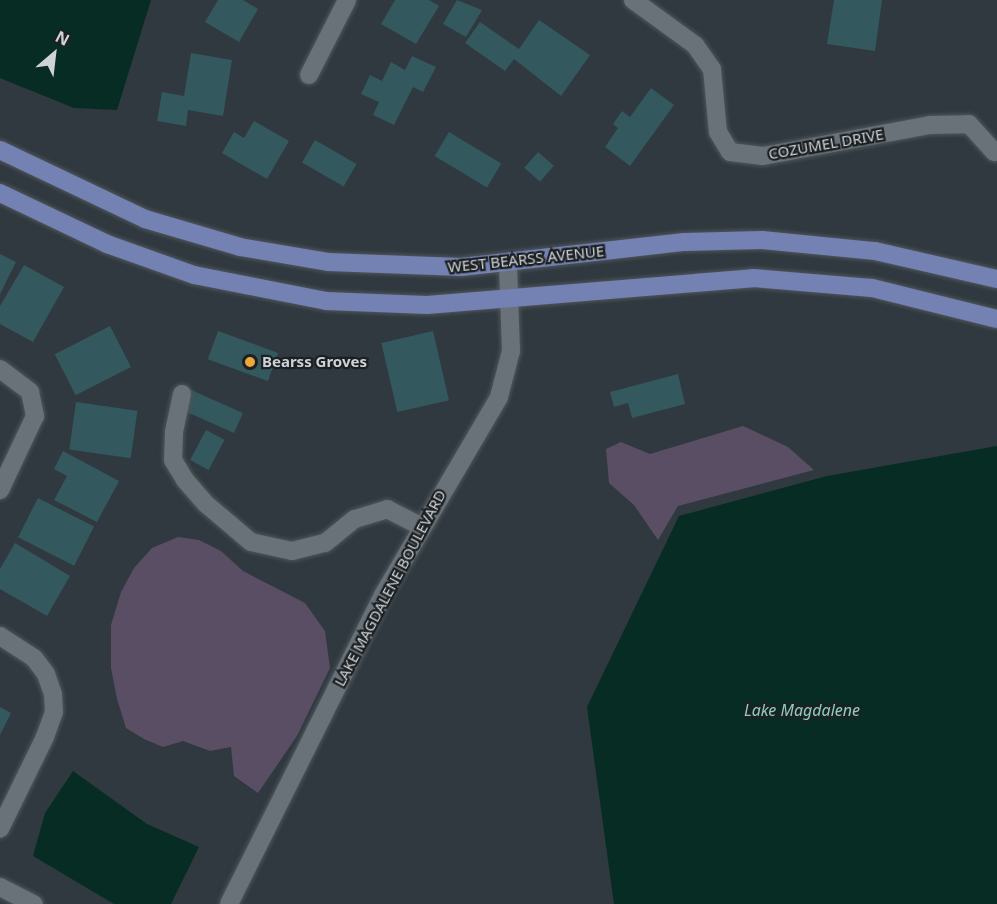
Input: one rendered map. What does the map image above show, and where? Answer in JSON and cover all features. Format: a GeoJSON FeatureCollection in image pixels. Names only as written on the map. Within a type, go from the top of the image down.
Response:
{"type":"FeatureCollection","features":[{"type":"Feature","properties":{"kind":"main road","name":"WEST BEARSS AVENUE"},"geometry":{"type":"LineString","coordinates":[[0,150],[134,214],[240,246],[370,266],[508,264],[685,242],[762,240],[875,251],[997,279]]}},
{"type":"Feature","properties":{"kind":"main road"},"geometry":{"type":"LineString","coordinates":[[0,193],[129,253],[194,275],[249,288],[326,301],[385,305],[512,300],[645,284],[753,278],[872,288],[952,305],[997,319]]}},
{"type":"Feature","properties":{"kind":"street"},"geometry":{"type":"LineString","coordinates":[[309,75],[347,0]]}},
{"type":"Feature","properties":{"kind":"street","name":"COZUMEL DRIVE"},"geometry":{"type":"LineString","coordinates":[[633,0],[695,45],[712,69],[718,132],[730,152],[763,156],[930,125],[969,124],[996,153]]}},
{"type":"Feature","properties":{"kind":"street","name":"LAKE MAGDALENE BOULEVARD"},"geometry":{"type":"LineString","coordinates":[[229,904],[330,698],[422,527],[499,397],[512,351],[512,300],[508,264]]}},
{"type":"Feature","properties":{"kind":"street"},"geometry":{"type":"LineString","coordinates":[[0,369],[30,392],[35,416],[0,490]]}},
{"type":"Feature","properties":{"kind":"street"},"geometry":{"type":"LineString","coordinates":[[182,394],[174,432],[173,460],[184,480],[206,504],[251,542],[292,551],[325,543],[355,519],[387,509],[422,527]]}},
{"type":"Feature","properties":{"kind":"street"},"geometry":{"type":"LineString","coordinates":[[0,636],[34,658],[46,674],[54,694],[54,712],[45,737],[0,829]]}},
{"type":"Feature","properties":{"kind":"street"},"geometry":{"type":"LineString","coordinates":[[0,887],[34,904]]}},
{"type":"Feature","properties":{"kind":"shaded area"},"geometry":{"type":"Polygon","coordinates":[[[743,426],[788,447],[814,470],[678,506],[658,540],[634,505],[609,483],[606,449],[621,442],[650,454],[743,426]]]}},
{"type":"Feature","properties":{"kind":"shaded area"},"geometry":{"type":"Polygon","coordinates":[[[178,537],[199,540],[221,551],[243,571],[305,603],[325,631],[330,668],[297,736],[258,793],[234,776],[231,747],[210,751],[183,741],[163,747],[126,728],[111,668],[111,625],[121,592],[134,568],[152,548],[178,537]]]}},
{"type":"Feature","properties":{"kind":"water"},"geometry":{"type":"Polygon","coordinates":[[[0,0],[151,0],[117,110],[74,108],[0,78],[0,0]]]}},
{"type":"Feature","properties":{"kind":"water","name":"Lake Magdalene"},"geometry":{"type":"Polygon","coordinates":[[[997,446],[997,904],[614,904],[587,707],[679,516],[827,476],[997,446]]]}},
{"type":"Feature","properties":{"kind":"water"},"geometry":{"type":"Polygon","coordinates":[[[73,771],[147,824],[199,847],[171,904],[114,904],[33,856],[45,813],[73,771]]]}},
{"type":"Feature","properties":{"kind":"building"},"geometry":{"type":"Polygon","coordinates":[[[218,0],[243,0],[258,9],[239,42],[205,22],[218,0]]]}},
{"type":"Feature","properties":{"kind":"building"},"geometry":{"type":"Polygon","coordinates":[[[395,0],[429,0],[439,6],[416,44],[381,24],[395,0]]]}},
{"type":"Feature","properties":{"kind":"building"},"geometry":{"type":"Polygon","coordinates":[[[457,0],[482,10],[466,37],[443,24],[457,0]]]}},
{"type":"Feature","properties":{"kind":"building"},"geometry":{"type":"Polygon","coordinates":[[[834,0],[882,0],[875,51],[827,44],[834,0]]]}},
{"type":"Feature","properties":{"kind":"building"},"geometry":{"type":"Polygon","coordinates":[[[539,20],[590,55],[561,96],[514,59],[505,71],[465,43],[480,22],[519,49],[539,20]]]}},
{"type":"Feature","properties":{"kind":"building"},"geometry":{"type":"Polygon","coordinates":[[[191,53],[232,60],[223,116],[188,110],[186,126],[157,121],[162,92],[184,96],[191,53]]]}},
{"type":"Feature","properties":{"kind":"building"},"geometry":{"type":"Polygon","coordinates":[[[412,56],[436,67],[423,92],[413,87],[394,125],[373,115],[379,102],[361,94],[370,75],[382,81],[391,62],[405,70],[412,56]]]}},
{"type":"Feature","properties":{"kind":"building"},"geometry":{"type":"Polygon","coordinates":[[[651,88],[674,105],[630,166],[605,147],[618,128],[613,124],[622,111],[630,117],[651,88]]]}},
{"type":"Feature","properties":{"kind":"building"},"geometry":{"type":"Polygon","coordinates":[[[254,121],[289,141],[267,179],[222,153],[234,132],[244,138],[254,121]]]}},
{"type":"Feature","properties":{"kind":"building"},"geometry":{"type":"Polygon","coordinates":[[[449,132],[501,163],[487,187],[435,156],[449,132]]]}},
{"type":"Feature","properties":{"kind":"building"},"geometry":{"type":"Polygon","coordinates":[[[315,140],[357,164],[344,187],[302,163],[315,140]]]}},
{"type":"Feature","properties":{"kind":"building"},"geometry":{"type":"Polygon","coordinates":[[[538,152],[554,166],[540,182],[524,168],[538,152]]]}},
{"type":"Feature","properties":{"kind":"building"},"geometry":{"type":"Polygon","coordinates":[[[0,254],[16,262],[0,294],[0,254]]]}},
{"type":"Feature","properties":{"kind":"building"},"geometry":{"type":"Polygon","coordinates":[[[24,265],[64,287],[33,342],[0,324],[0,306],[24,265]]]}},
{"type":"Feature","properties":{"kind":"building"},"geometry":{"type":"Polygon","coordinates":[[[110,326],[131,367],[76,395],[55,354],[110,326]]]}},
{"type":"Feature","properties":{"kind":"building"},"geometry":{"type":"Polygon","coordinates":[[[218,331],[278,353],[268,381],[208,359],[218,331]]]}},
{"type":"Feature","properties":{"kind":"building"},"geometry":{"type":"Polygon","coordinates":[[[433,331],[449,400],[397,412],[381,343],[433,331]]]}},
{"type":"Feature","properties":{"kind":"building"},"geometry":{"type":"Polygon","coordinates":[[[678,374],[685,404],[632,418],[628,403],[614,407],[610,392],[678,374]]]}},
{"type":"Feature","properties":{"kind":"building"},"geometry":{"type":"Polygon","coordinates":[[[189,389],[243,413],[234,433],[180,409],[189,389]]]}},
{"type":"Feature","properties":{"kind":"building"},"geometry":{"type":"Polygon","coordinates":[[[76,402],[137,411],[131,458],[69,450],[76,402]]]}},
{"type":"Feature","properties":{"kind":"building"},"geometry":{"type":"Polygon","coordinates":[[[206,430],[225,440],[209,470],[190,460],[206,430]]]}},
{"type":"Feature","properties":{"kind":"building"},"geometry":{"type":"Polygon","coordinates":[[[63,451],[119,481],[97,522],[54,500],[67,476],[54,469],[63,451]]]}},
{"type":"Feature","properties":{"kind":"building"},"geometry":{"type":"Polygon","coordinates":[[[38,498],[94,527],[74,566],[18,537],[38,498]]]}},
{"type":"Feature","properties":{"kind":"building"},"geometry":{"type":"Polygon","coordinates":[[[15,543],[70,576],[47,616],[0,589],[0,569],[15,543]]]}},
{"type":"Feature","properties":{"kind":"building"},"geometry":{"type":"Polygon","coordinates":[[[0,707],[11,713],[0,735],[0,707]]]}},
{"type":"Feature","properties":{"kind":"place","name":"Bearss Groves"},"geometry":{"type":"Point","coordinates":[250,362]}}]}
